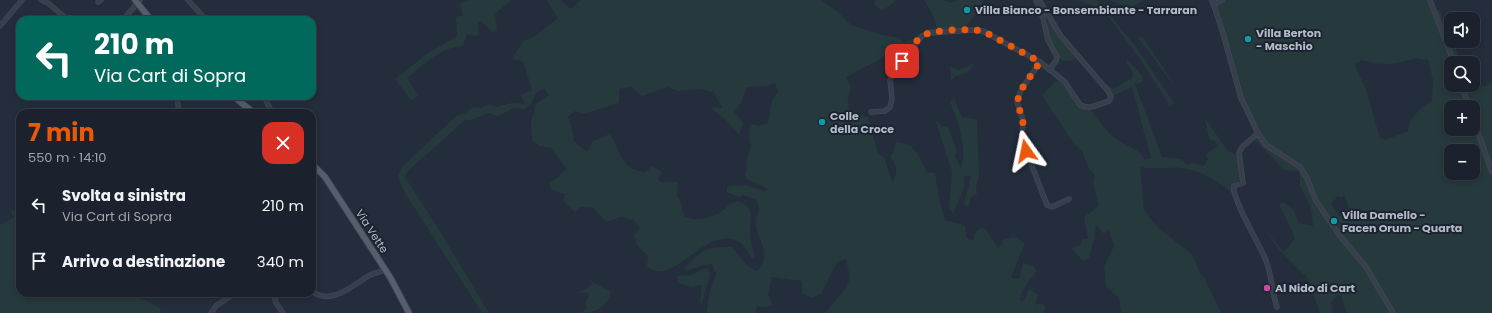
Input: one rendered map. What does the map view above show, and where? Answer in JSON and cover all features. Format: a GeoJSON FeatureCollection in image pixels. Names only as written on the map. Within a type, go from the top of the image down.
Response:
{"type":"FeatureCollection","features":[{"type":"Feature","properties":{"kind":"main road"},"geometry":{"type":"LineString","coordinates":[[138,1],[148,16]]}},
{"type":"Feature","properties":{"kind":"main road"},"geometry":{"type":"LineString","coordinates":[[238,100],[249,109]]}},
{"type":"Feature","properties":{"kind":"main road","name":"Via Vette"},"geometry":{"type":"LineString","coordinates":[[316,168],[325,177],[385,270],[409,313]]}},
{"type":"Feature","properties":{"kind":"street"},"geometry":{"type":"LineString","coordinates":[[0,26],[22,0]]}},
{"type":"Feature","properties":{"kind":"street"},"geometry":{"type":"LineString","coordinates":[[41,0],[48,3],[63,16]]}},
{"type":"Feature","properties":{"kind":"street"},"geometry":{"type":"LineString","coordinates":[[188,0],[202,16]]}},
{"type":"Feature","properties":{"kind":"street"},"geometry":{"type":"LineString","coordinates":[[1036,0],[1043,18],[1048,40],[1057,57],[1056,61],[1049,70]]}},
{"type":"Feature","properties":{"kind":"street"},"geometry":{"type":"LineString","coordinates":[[871,112],[885,111],[890,107],[892,99],[889,85],[893,74],[917,42],[929,33],[973,30],[983,31],[1040,62],[1065,82],[1080,105],[1089,108],[1109,101],[1111,97],[1061,36],[1039,0]]}},
{"type":"Feature","properties":{"kind":"street"},"geometry":{"type":"LineString","coordinates":[[1212,0],[1241,98],[1258,133],[1266,145],[1300,167],[1307,178],[1316,201],[1340,236],[1366,267],[1393,313]]}},
{"type":"Feature","properties":{"kind":"street"},"geometry":{"type":"LineString","coordinates":[[1214,4],[1222,0]]}},
{"type":"Feature","properties":{"kind":"street"},"geometry":{"type":"LineString","coordinates":[[1430,0],[1451,56]]}},
{"type":"Feature","properties":{"kind":"street"},"geometry":{"type":"LineString","coordinates":[[126,16],[138,1]]}},
{"type":"Feature","properties":{"kind":"street"},"geometry":{"type":"LineString","coordinates":[[1040,62],[1021,90],[1017,102],[1023,120],[1022,140],[1047,205],[1052,207],[1069,199]]}},
{"type":"Feature","properties":{"kind":"street"},"geometry":{"type":"LineString","coordinates":[[1258,133],[1242,147],[1239,152],[1243,183],[1234,186],[1234,191],[1248,227],[1264,256],[1271,276],[1277,307]]}},
{"type":"Feature","properties":{"kind":"street"},"geometry":{"type":"LineString","coordinates":[[1480,136],[1492,172]]}},
{"type":"Feature","properties":{"kind":"street"},"geometry":{"type":"LineString","coordinates":[[316,293],[323,296],[346,291],[370,275],[385,270]]}},
{"type":"Feature","properties":{"kind":"street"},"geometry":{"type":"LineString","coordinates":[[211,313],[216,306],[229,297]]}},
{"type":"Feature","properties":{"kind":"street"},"geometry":{"type":"LineString","coordinates":[[274,297],[276,303],[283,313]]}},
{"type":"Feature","properties":{"kind":"green space"},"geometry":{"type":"Polygon","coordinates":[[[469,0],[511,0],[495,14],[497,28],[493,33],[481,21],[478,23],[479,33],[477,36],[467,34],[463,46],[455,47],[440,53],[426,62],[407,78],[418,96],[411,100],[395,79],[428,53],[457,36],[456,17],[463,15],[460,4],[469,0]]]}},
{"type":"Feature","properties":{"kind":"green space"},"geometry":{"type":"Polygon","coordinates":[[[546,0],[561,0],[570,9],[581,0],[821,0],[836,10],[851,25],[882,35],[899,38],[903,42],[918,38],[914,42],[846,77],[851,87],[848,106],[855,116],[862,115],[864,117],[868,117],[878,154],[884,157],[892,182],[896,172],[896,167],[890,157],[897,142],[904,143],[913,148],[927,172],[935,173],[939,198],[945,220],[965,225],[966,237],[973,241],[975,233],[979,229],[985,228],[998,248],[1003,243],[1003,240],[1014,237],[1025,243],[1011,277],[1014,279],[1019,279],[1023,263],[1033,266],[1037,271],[1024,288],[1020,301],[1024,300],[1029,289],[1038,295],[1035,305],[1041,303],[1045,306],[1044,313],[825,313],[846,288],[850,278],[846,259],[837,262],[821,294],[812,298],[802,293],[802,281],[772,277],[768,294],[773,306],[757,307],[755,313],[706,313],[710,291],[716,274],[712,264],[686,271],[684,268],[690,262],[704,251],[715,247],[731,247],[746,264],[757,271],[764,258],[763,248],[756,224],[759,207],[756,200],[743,195],[739,197],[727,192],[727,187],[746,186],[764,191],[768,189],[745,178],[747,168],[746,162],[751,147],[749,139],[750,124],[759,126],[768,123],[772,100],[778,92],[775,83],[766,86],[747,87],[741,103],[734,112],[743,123],[739,135],[727,121],[710,107],[722,108],[714,92],[700,89],[678,91],[668,87],[642,96],[631,87],[619,89],[619,103],[584,114],[575,111],[568,117],[572,128],[574,141],[587,152],[593,141],[610,134],[625,163],[630,167],[645,172],[652,166],[662,172],[658,179],[660,182],[678,182],[677,196],[681,203],[684,216],[697,219],[710,217],[719,213],[734,202],[745,204],[750,210],[750,234],[755,258],[752,259],[743,245],[739,242],[727,239],[714,241],[668,270],[657,271],[647,266],[648,256],[637,245],[634,234],[640,229],[634,220],[621,217],[606,222],[593,208],[581,207],[575,212],[563,201],[565,194],[552,190],[549,184],[567,169],[551,148],[539,146],[532,140],[531,123],[536,104],[549,95],[544,89],[537,92],[530,105],[525,109],[514,108],[498,116],[488,113],[471,120],[465,120],[408,171],[405,177],[438,228],[489,313],[482,313],[403,190],[398,176],[402,167],[457,115],[465,113],[473,107],[481,108],[488,104],[496,107],[512,103],[525,104],[521,95],[532,90],[523,61],[512,59],[523,41],[534,37],[558,18],[546,0]]]}},
{"type":"Feature","properties":{"kind":"green space"},"geometry":{"type":"Polygon","coordinates":[[[875,0],[897,0],[882,11],[875,4],[875,0]]]}},
{"type":"Feature","properties":{"kind":"green space"},"geometry":{"type":"Polygon","coordinates":[[[924,0],[944,0],[951,3],[957,0],[983,0],[978,12],[964,30],[926,32],[927,29],[937,28],[933,15],[924,0]]]}},
{"type":"Feature","properties":{"kind":"green space"},"geometry":{"type":"Polygon","coordinates":[[[1077,0],[1097,0],[1137,48],[1174,103],[1170,106],[1140,59],[1102,8],[1077,0]]]}},
{"type":"Feature","properties":{"kind":"green space"},"geometry":{"type":"Polygon","coordinates":[[[1109,0],[1144,0],[1130,8],[1109,0]]]}},
{"type":"Feature","properties":{"kind":"green space"},"geometry":{"type":"Polygon","coordinates":[[[1208,0],[1431,0],[1434,11],[1440,10],[1444,23],[1444,48],[1456,48],[1458,56],[1444,56],[1444,92],[1480,92],[1480,87],[1492,84],[1492,313],[1347,313],[1340,294],[1331,302],[1332,313],[1320,313],[1306,275],[1302,273],[1279,250],[1263,226],[1280,248],[1285,251],[1295,238],[1279,204],[1284,202],[1293,209],[1299,223],[1313,226],[1311,209],[1300,185],[1300,171],[1284,170],[1255,140],[1261,132],[1242,97],[1218,13],[1211,6],[1208,0]],[[1417,58],[1390,64],[1362,60],[1354,64],[1366,89],[1380,138],[1385,140],[1408,131],[1413,117],[1420,109],[1432,100],[1433,80],[1428,60],[1417,58]],[[1338,196],[1331,204],[1339,216],[1350,210],[1344,196],[1340,198],[1338,196]]]}},
{"type":"Feature","properties":{"kind":"green space"},"geometry":{"type":"Polygon","coordinates":[[[1051,20],[1079,57],[1067,61],[1062,60],[1054,53],[1044,25],[1051,20]]]}},
{"type":"Feature","properties":{"kind":"green space"},"geometry":{"type":"Polygon","coordinates":[[[1143,37],[1179,92],[1138,38],[1143,37]]]}},
{"type":"Feature","properties":{"kind":"green space"},"geometry":{"type":"Polygon","coordinates":[[[1128,60],[1143,77],[1142,82],[1135,84],[1162,157],[1181,159],[1188,165],[1191,163],[1204,166],[1208,159],[1206,154],[1218,146],[1215,141],[1209,139],[1205,118],[1228,151],[1237,155],[1242,179],[1232,187],[1233,194],[1215,180],[1196,171],[1181,168],[1140,167],[1144,210],[1157,227],[1192,254],[1221,313],[1121,313],[1119,298],[1106,287],[1104,267],[1114,246],[1109,230],[1104,234],[1096,225],[1089,258],[1083,261],[1071,248],[1080,245],[1083,239],[1088,239],[1084,217],[1099,206],[1093,182],[1095,174],[1089,169],[1082,151],[1074,144],[1042,96],[1055,81],[1065,83],[1082,107],[1089,108],[1102,125],[1114,137],[1136,150],[1145,160],[1151,158],[1132,87],[1111,97],[1099,81],[1104,82],[1113,89],[1132,78],[1133,73],[1126,62],[1128,60]]]}},
{"type":"Feature","properties":{"kind":"green space"},"geometry":{"type":"Polygon","coordinates":[[[975,63],[967,73],[956,76],[951,80],[950,66],[959,70],[975,63]]]}},
{"type":"Feature","properties":{"kind":"green space"},"geometry":{"type":"Polygon","coordinates":[[[954,99],[962,117],[977,119],[979,177],[976,186],[977,194],[970,198],[969,207],[964,205],[971,176],[964,176],[964,188],[953,214],[949,208],[952,172],[935,119],[941,126],[948,127],[957,151],[955,156],[961,169],[963,160],[963,143],[950,102],[954,99]]]}},
{"type":"Feature","properties":{"kind":"green space"},"geometry":{"type":"Polygon","coordinates":[[[16,210],[16,297],[139,297],[160,308],[161,313],[0,313],[0,225],[14,217],[10,211],[16,210]]]}},
{"type":"Feature","properties":{"kind":"green space"},"geometry":{"type":"Polygon","coordinates":[[[704,269],[708,269],[710,274],[702,303],[700,303],[702,285],[691,287],[678,283],[677,276],[691,275],[704,269]]]}},
{"type":"Feature","properties":{"kind":"green space"},"geometry":{"type":"Polygon","coordinates":[[[591,281],[611,292],[607,302],[600,308],[591,312],[581,313],[587,308],[585,303],[589,296],[587,293],[576,293],[586,289],[592,284],[591,281]]]}},
{"type":"Feature","properties":{"kind":"place","name":"Villa Bianco - Bonsembiante - Tarraran"},"geometry":{"type":"Point","coordinates":[967,10]}},
{"type":"Feature","properties":{"kind":"place","name":"Villa Berton - Maschio"},"geometry":{"type":"Point","coordinates":[1248,39]}},
{"type":"Feature","properties":{"kind":"place","name":"Colle della Croce"},"geometry":{"type":"Point","coordinates":[822,122]}},
{"type":"Feature","properties":{"kind":"place","name":"Villa Damello - Facen Orum - Quarta"},"geometry":{"type":"Point","coordinates":[1334,221]}},
{"type":"Feature","properties":{"kind":"place","name":"Al Nido di Cart"},"geometry":{"type":"Point","coordinates":[1267,288]}},
{"type":"Feature","properties":{"kind":"route"},"geometry":{"type":"LineString","coordinates":[[902,61],[922,36],[929,33],[973,30],[983,31],[1040,62],[1021,90],[1017,102],[1023,120],[1022,140],[1026,151]]}}]}
